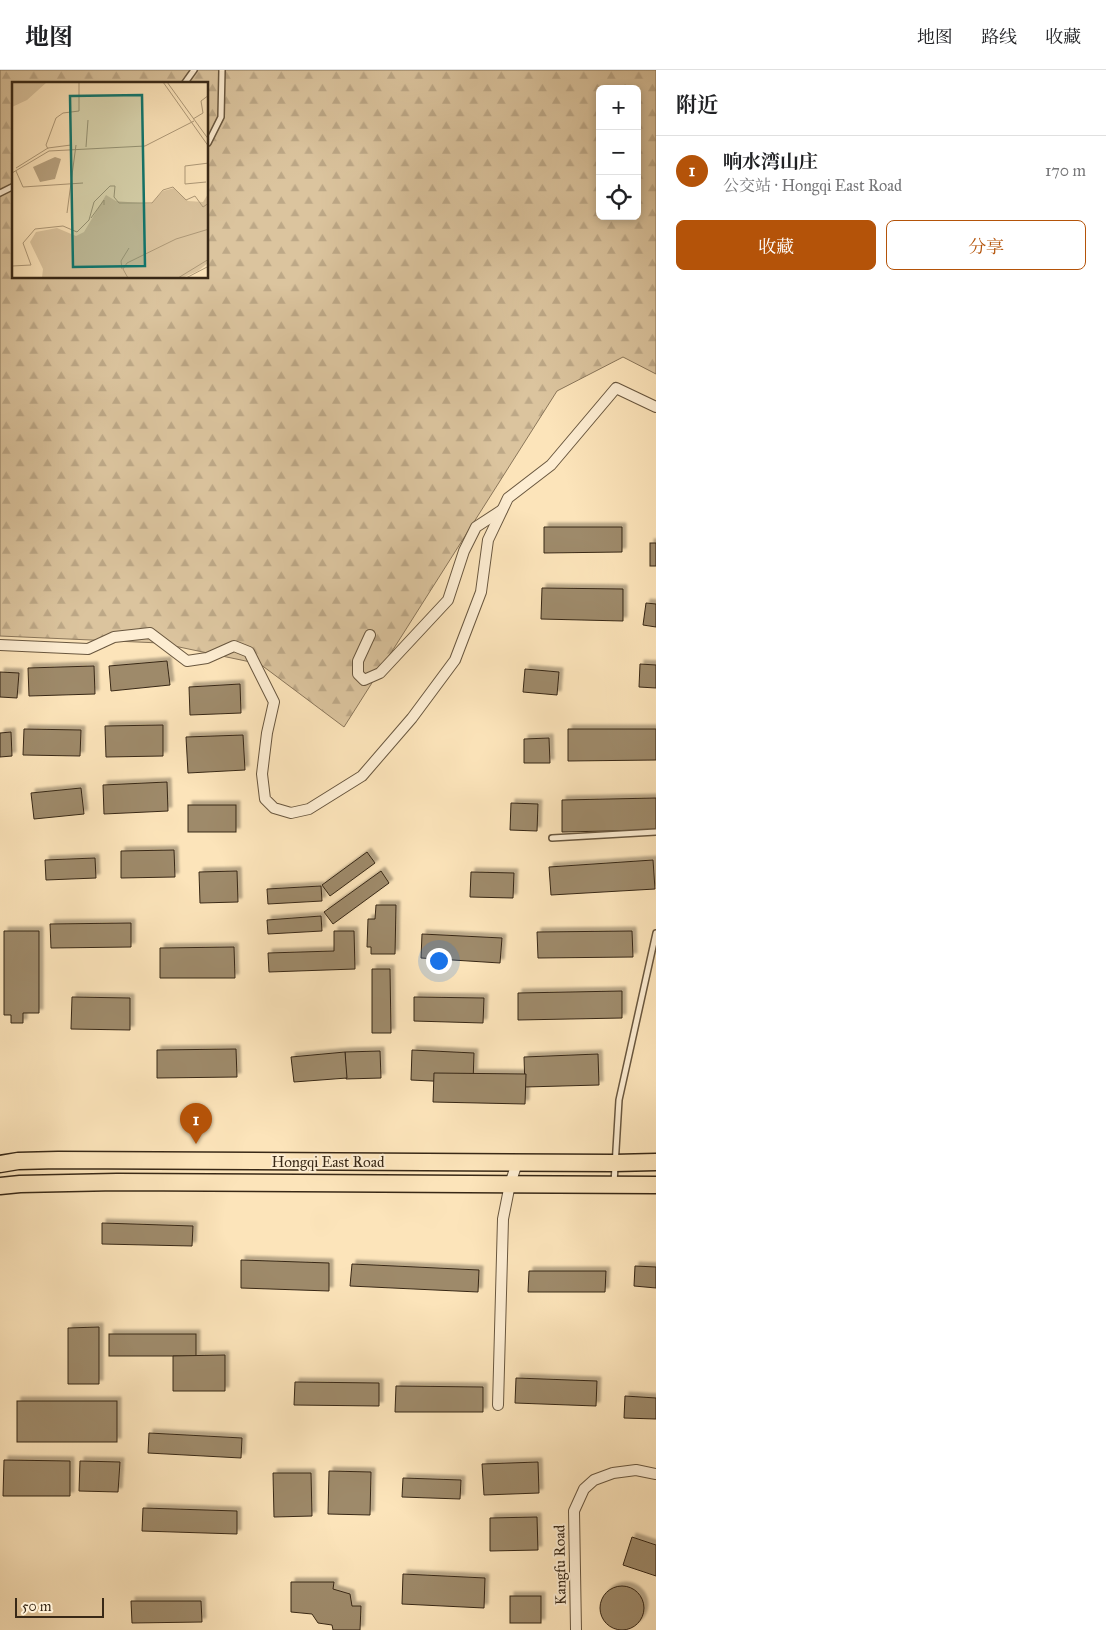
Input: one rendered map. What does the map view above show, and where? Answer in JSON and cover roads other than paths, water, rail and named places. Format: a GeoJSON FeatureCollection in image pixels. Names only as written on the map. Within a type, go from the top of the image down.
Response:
{"type":"FeatureCollection","features":[{"type":"Feature","properties":{"kind":"main road","name":"Hongqi East Road"},"geometry":{"type":"LineString","coordinates":[[0,1164],[18,1161],[58,1160],[656,1162]]}},
{"type":"Feature","properties":{"kind":"main road","name":"Hongqi East Road"},"geometry":{"type":"LineString","coordinates":[[0,1186],[117,1182],[656,1184]]}},
{"type":"Feature","properties":{"kind":"street"},"geometry":{"type":"LineString","coordinates":[[0,645],[88,650],[114,637],[150,632],[186,661],[208,658],[234,646],[249,652],[274,702],[267,732],[262,774],[265,799],[274,808],[291,814],[309,809],[362,776],[412,718],[455,660],[481,592],[488,540],[508,498],[552,464],[616,388],[656,407]]}},
{"type":"Feature","properties":{"kind":"street"},"geometry":{"type":"LineString","coordinates":[[370,634],[358,660],[358,674],[364,680],[380,673],[448,600],[464,551],[476,527],[502,510]]}},
{"type":"Feature","properties":{"kind":"street"},"geometry":{"type":"LineString","coordinates":[[498,1405],[503,1219],[510,1184],[517,1163]]}},
{"type":"Feature","properties":{"kind":"street","name":"Kangfu Road"},"geometry":{"type":"LineString","coordinates":[[576,1630],[574,1511],[584,1489],[594,1480],[614,1473],[636,1470],[656,1474]]}},
{"type":"Feature","properties":{"kind":"lane"},"geometry":{"type":"LineString","coordinates":[[185,82],[194,70]]}},
{"type":"Feature","properties":{"kind":"lane"},"geometry":{"type":"LineString","coordinates":[[209,141],[221,117],[222,70]]}},
{"type":"Feature","properties":{"kind":"lane"},"geometry":{"type":"LineString","coordinates":[[0,193],[12,187]]}},
{"type":"Feature","properties":{"kind":"lane"},"geometry":{"type":"LineString","coordinates":[[552,838],[656,832]]}},
{"type":"Feature","properties":{"kind":"lane"},"geometry":{"type":"LineString","coordinates":[[614,1184],[619,1100],[656,933]]}},
{"type":"Feature","properties":{"kind":"place","name":"响水湾山庄"},"geometry":{"type":"Point","coordinates":[196,1144]}}]}
